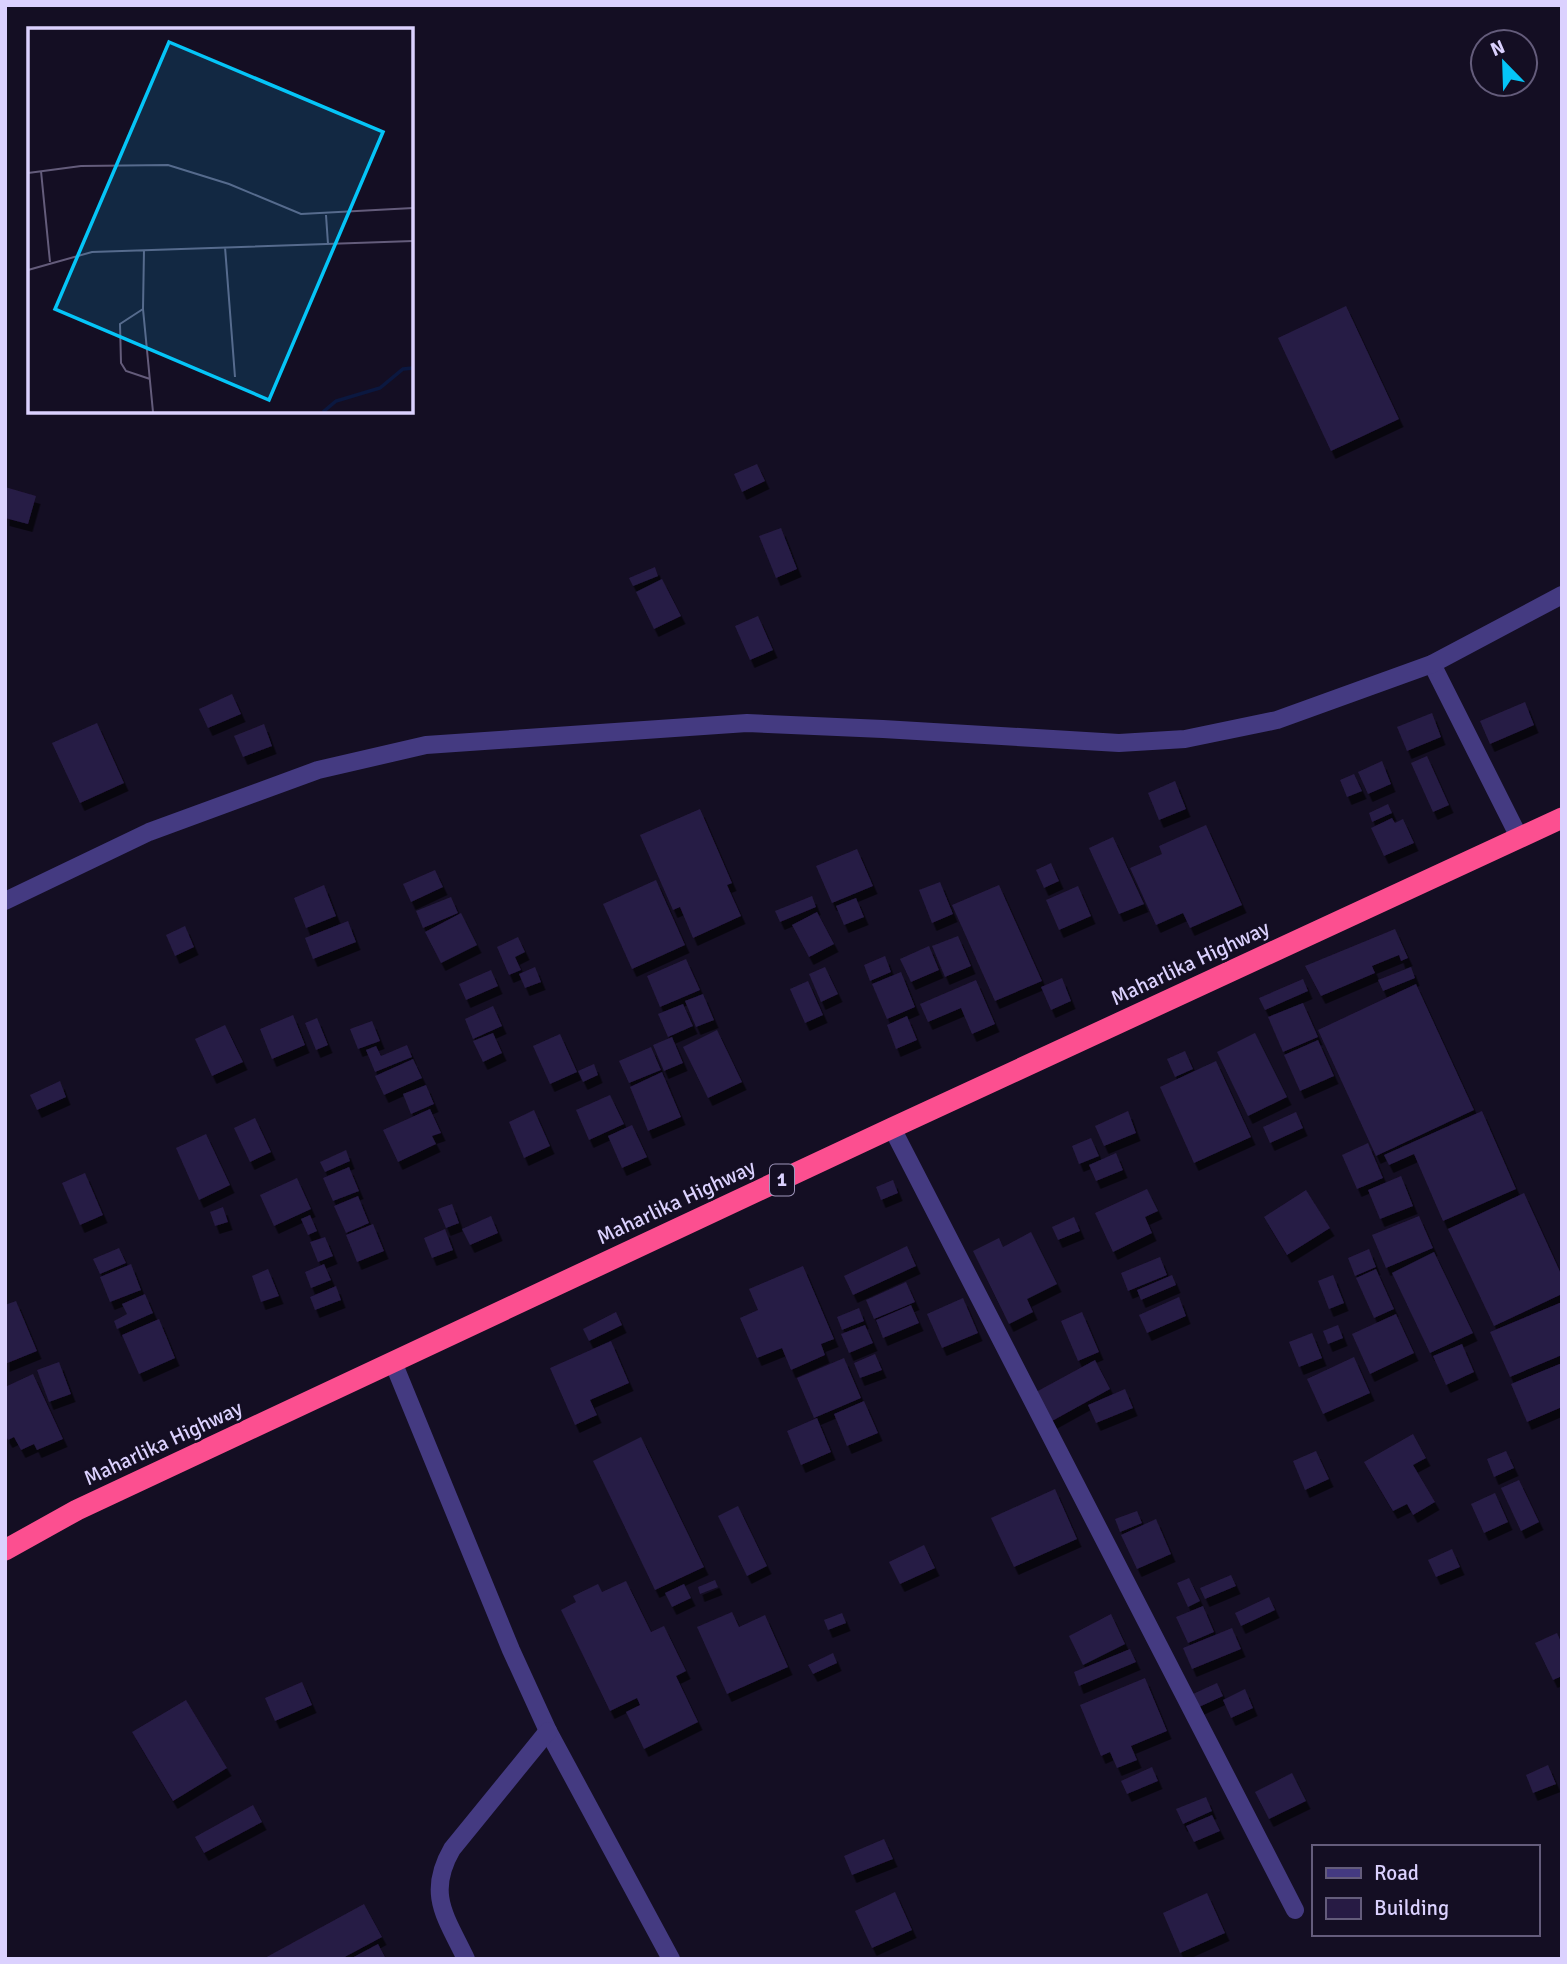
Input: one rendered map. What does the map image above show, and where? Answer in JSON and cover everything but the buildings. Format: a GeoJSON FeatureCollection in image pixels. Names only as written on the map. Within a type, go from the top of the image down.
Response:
{"type":"FeatureCollection","features":[{"type":"Feature","properties":{"kind":"highway","name":"Maharlika Highway"},"geometry":{"type":"LineString","coordinates":[[5,1550],[77,1510],[891,1128],[1562,818]]}},
{"type":"Feature","properties":{"kind":"street"},"geometry":{"type":"LineString","coordinates":[[5,901],[162,828],[318,770],[426,745],[747,723],[1119,743],[1185,739],[1277,720],[1432,664],[1562,596]]}},
{"type":"Feature","properties":{"kind":"street"},"geometry":{"type":"LineString","coordinates":[[1432,664],[1519,837]]}},
{"type":"Feature","properties":{"kind":"street"},"geometry":{"type":"LineString","coordinates":[[891,1128],[1295,1910]]}},
{"type":"Feature","properties":{"kind":"street"},"geometry":{"type":"LineString","coordinates":[[393,1362],[511,1650],[548,1731],[671,1959]]}},
{"type":"Feature","properties":{"kind":"street"},"geometry":{"type":"LineString","coordinates":[[466,1959],[440,1907],[439,1883],[444,1864],[452,1849],[548,1731]]}}]}
